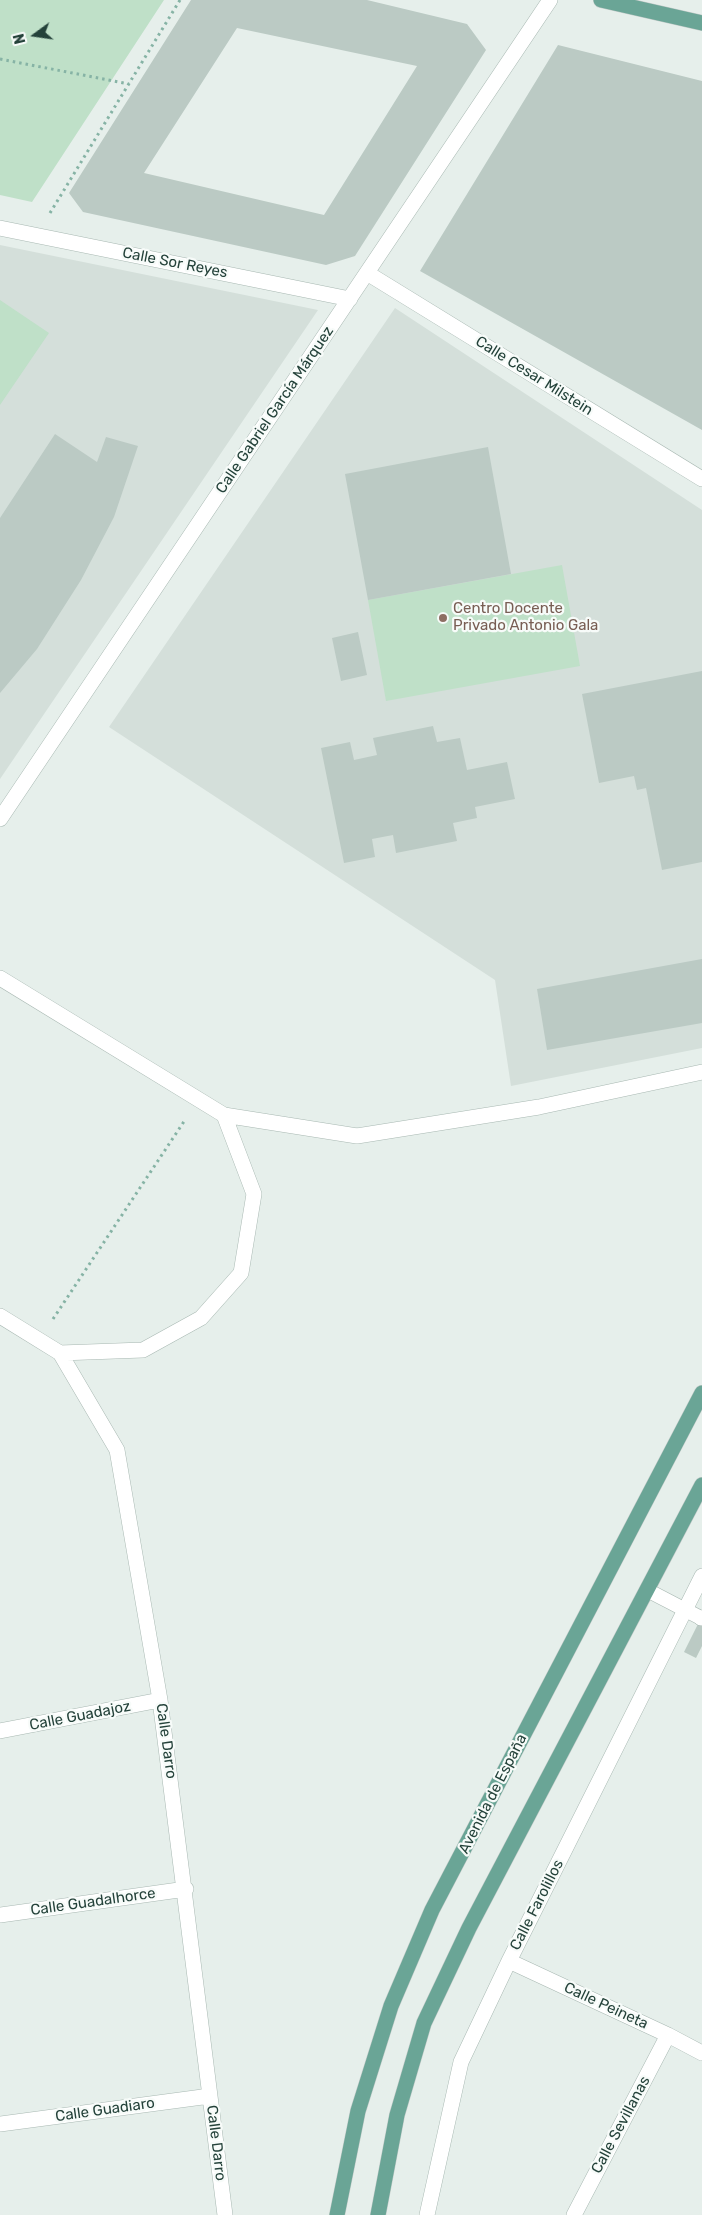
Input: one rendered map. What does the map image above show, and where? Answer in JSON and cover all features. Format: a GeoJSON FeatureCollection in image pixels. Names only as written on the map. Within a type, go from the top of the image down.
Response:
{"type":"FeatureCollection","features":[{"type":"Feature","properties":{"kind":"main road"},"geometry":{"type":"LineString","coordinates":[[600,0],[702,23]]}},
{"type":"Feature","properties":{"kind":"main road","name":"Avenida de España"},"geometry":{"type":"LineString","coordinates":[[337,2215],[358,2110],[391,2006],[432,1910],[702,1393]]}},
{"type":"Feature","properties":{"kind":"main road"},"geometry":{"type":"LineString","coordinates":[[378,2215],[396,2115],[424,2023],[469,1928],[702,1485]]}},
{"type":"Feature","properties":{"kind":"street","name":"Calle Gabriel García Márquez"},"geometry":{"type":"LineString","coordinates":[[0,819],[550,0]]}},
{"type":"Feature","properties":{"kind":"street","name":"Calle Sor Reyes"},"geometry":{"type":"LineString","coordinates":[[0,228],[350,299]]}},
{"type":"Feature","properties":{"kind":"street","name":"Calle Cesar Milstein"},"geometry":{"type":"LineString","coordinates":[[367,273],[702,479]]}},
{"type":"Feature","properties":{"kind":"street"},"geometry":{"type":"LineString","coordinates":[[0,978],[224,1115],[356,1136],[539,1107],[702,1072]]}},
{"type":"Feature","properties":{"kind":"street"},"geometry":{"type":"LineString","coordinates":[[60,1353],[143,1350],[201,1318],[241,1273],[254,1194],[224,1115]]}},
{"type":"Feature","properties":{"kind":"street","name":"Calle Darro"},"geometry":{"type":"LineString","coordinates":[[0,1316],[60,1353],[117,1450],[160,1700],[186,1889],[225,2215]]}},
{"type":"Feature","properties":{"kind":"street","name":"Calle Farolillos"},"geometry":{"type":"LineString","coordinates":[[427,2215],[461,2062],[509,1961],[702,1576]]}},
{"type":"Feature","properties":{"kind":"street","name":"Calle Guadajoz"},"geometry":{"type":"LineString","coordinates":[[0,1731],[160,1700]]}},
{"type":"Feature","properties":{"kind":"street","name":"Calle Guadalhorce"},"geometry":{"type":"LineString","coordinates":[[0,1915],[186,1889]]}},
{"type":"Feature","properties":{"kind":"street","name":"Calle Peineta"},"geometry":{"type":"LineString","coordinates":[[509,1961],[668,2035],[702,2053]]}},
{"type":"Feature","properties":{"kind":"street","name":"Calle Sevillanas"},"geometry":{"type":"LineString","coordinates":[[574,2215],[668,2035]]}},
{"type":"Feature","properties":{"kind":"street","name":"Calle Guadiaro"},"geometry":{"type":"LineString","coordinates":[[0,2124],[210,2096]]}},
{"type":"Feature","properties":{"kind":"lane"},"geometry":{"type":"LineString","coordinates":[[647,1590],[702,1618]]}},
{"type":"Feature","properties":{"kind":"path"},"geometry":{"type":"LineString","coordinates":[[37,235],[180,0]]}},
{"type":"Feature","properties":{"kind":"path"},"geometry":{"type":"LineString","coordinates":[[0,59],[129,84]]}},
{"type":"Feature","properties":{"kind":"path"},"geometry":{"type":"LineString","coordinates":[[38,1340],[198,1099]]}},
{"type":"Feature","properties":{"kind":"shaded area"},"geometry":{"type":"Polygon","coordinates":[[[0,245],[318,310],[0,779],[0,245]]]}},
{"type":"Feature","properties":{"kind":"shaded area","name":"Centro Docente Privado Antonio Gala"},"geometry":{"type":"Polygon","coordinates":[[[395,308],[702,510],[702,1048],[511,1086],[495,980],[109,727],[395,308]]]}},
{"type":"Feature","properties":{"kind":"green space"},"geometry":{"type":"Polygon","coordinates":[[[0,0],[164,0],[32,202],[0,195],[0,0]]]}},
{"type":"Feature","properties":{"kind":"green space"},"geometry":{"type":"Polygon","coordinates":[[[0,300],[49,333],[0,405],[0,300]]]}},
{"type":"Feature","properties":{"kind":"green space"},"geometry":{"type":"Polygon","coordinates":[[[562,565],[580,666],[386,701],[368,600],[562,565]]]}},
{"type":"Feature","properties":{"kind":"building"},"geometry":{"type":"Polygon","coordinates":[[[191,0],[367,0],[467,24],[486,50],[355,256],[326,265],[83,212],[69,193],[191,0]],[[237,28],[144,173],[324,215],[417,66],[237,28]]]}},
{"type":"Feature","properties":{"kind":"building"},"geometry":{"type":"Polygon","coordinates":[[[558,45],[702,81],[702,430],[420,271],[558,45]]]}},
{"type":"Feature","properties":{"kind":"building"},"geometry":{"type":"Polygon","coordinates":[[[55,434],[97,462],[106,437],[138,446],[114,517],[81,580],[37,649],[0,693],[0,518],[55,434]]]}},
{"type":"Feature","properties":{"kind":"building"},"geometry":{"type":"Polygon","coordinates":[[[488,447],[511,574],[368,600],[345,474],[488,447]]]}},
{"type":"Feature","properties":{"kind":"building"},"geometry":{"type":"Polygon","coordinates":[[[358,632],[367,675],[341,681],[332,638],[358,632]]]}},
{"type":"Feature","properties":{"kind":"building"},"geometry":{"type":"Polygon","coordinates":[[[702,671],[702,862],[662,870],[646,788],[637,790],[634,776],[599,783],[582,694],[702,671]]]}},
{"type":"Feature","properties":{"kind":"building"},"geometry":{"type":"Polygon","coordinates":[[[433,726],[437,742],[460,738],[467,770],[507,762],[515,799],[475,807],[477,818],[453,823],[457,841],[396,853],[393,835],[372,839],[375,857],[344,863],[321,748],[350,742],[354,760],[377,755],[373,738],[433,726]]]}},
{"type":"Feature","properties":{"kind":"building"},"geometry":{"type":"Polygon","coordinates":[[[702,959],[702,1023],[547,1050],[537,989],[702,959]]]}},
{"type":"Feature","properties":{"kind":"building"},"geometry":{"type":"Polygon","coordinates":[[[702,1616],[702,1646],[696,1658],[684,1652],[702,1616]]]}},
{"type":"Feature","properties":{"kind":"place","name":"Centro Docente Privado Antonio Gala"},"geometry":{"type":"Point","coordinates":[443,618]}}]}
